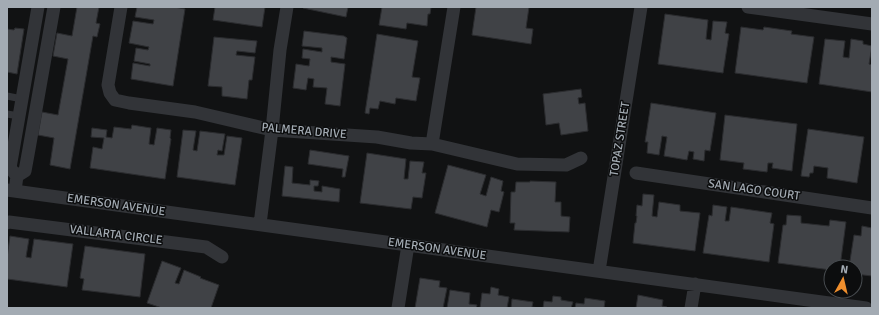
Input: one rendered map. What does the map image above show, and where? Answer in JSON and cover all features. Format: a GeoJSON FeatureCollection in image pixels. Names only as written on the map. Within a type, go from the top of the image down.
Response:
{"type":"FeatureCollection","features":[{"type":"Feature","properties":{"kind":"street"},"geometry":{"type":"LineString","coordinates":[[17,176],[10,168],[17,109],[38,7]]}},
{"type":"Feature","properties":{"kind":"street"},"geometry":{"type":"LineString","coordinates":[[11,190],[17,176],[25,171],[54,7]]}},
{"type":"Feature","properties":{"kind":"street","name":"PALMERA DRIVE"},"geometry":{"type":"LineString","coordinates":[[121,7],[108,85],[110,93],[115,100],[195,112],[272,130],[377,137],[411,143],[432,144],[517,164],[566,165],[581,158]]}},
{"type":"Feature","properties":{"kind":"street"},"geometry":{"type":"LineString","coordinates":[[260,224],[280,50],[287,7]]}},
{"type":"Feature","properties":{"kind":"street"},"geometry":{"type":"LineString","coordinates":[[432,144],[454,7]]}},
{"type":"Feature","properties":{"kind":"street","name":"TOPAZ STREET"},"geometry":{"type":"LineString","coordinates":[[599,271],[640,7]]}},
{"type":"Feature","properties":{"kind":"street"},"geometry":{"type":"LineString","coordinates":[[748,7],[872,24]]}},
{"type":"Feature","properties":{"kind":"street","name":"SAN LAGO COURT"},"geometry":{"type":"LineString","coordinates":[[636,173],[872,208]]}},
{"type":"Feature","properties":{"kind":"street","name":"EMERSON AVENUE"},"geometry":{"type":"LineString","coordinates":[[11,190],[866,308]]}},
{"type":"Feature","properties":{"kind":"street","name":"VALLARTA CIRCLE"},"geometry":{"type":"LineString","coordinates":[[7,223],[9,222],[206,247],[222,257]]}},
{"type":"Feature","properties":{"kind":"street"},"geometry":{"type":"LineString","coordinates":[[398,308],[408,245]]}},
{"type":"Feature","properties":{"kind":"street"},"geometry":{"type":"LineString","coordinates":[[691,308],[695,284]]}},
{"type":"Feature","properties":{"kind":"lane"},"geometry":{"type":"LineString","coordinates":[[7,96],[17,109],[36,110]]}},
{"type":"Feature","properties":{"kind":"building"},"geometry":{"type":"Polygon","coordinates":[[[77,7],[99,7],[96,23],[100,24],[97,37],[93,36],[70,169],[50,165],[54,138],[38,135],[42,112],[58,115],[68,59],[53,56],[57,33],[72,36],[77,7]]]}},
{"type":"Feature","properties":{"kind":"building"},"geometry":{"type":"Polygon","coordinates":[[[137,7],[174,7],[185,9],[173,86],[131,79],[133,63],[150,66],[150,64],[134,61],[136,48],[148,50],[149,47],[129,43],[133,21],[153,24],[154,20],[135,17],[137,7]]]}},
{"type":"Feature","properties":{"kind":"building"},"geometry":{"type":"Polygon","coordinates":[[[215,7],[265,7],[262,27],[213,20],[215,7]]]}},
{"type":"Feature","properties":{"kind":"building"},"geometry":{"type":"Polygon","coordinates":[[[303,7],[348,7],[346,17],[303,7]]]}},
{"type":"Feature","properties":{"kind":"building"},"geometry":{"type":"Polygon","coordinates":[[[382,7],[431,7],[430,14],[428,14],[427,26],[407,23],[406,29],[379,25],[382,7]]]}},
{"type":"Feature","properties":{"kind":"building"},"geometry":{"type":"Polygon","coordinates":[[[476,7],[529,7],[526,28],[533,29],[531,44],[472,35],[476,7]]]}},
{"type":"Feature","properties":{"kind":"building"},"geometry":{"type":"Polygon","coordinates":[[[665,14],[708,20],[706,39],[711,40],[713,21],[727,22],[725,33],[729,34],[723,73],[658,64],[665,14]]]}},
{"type":"Feature","properties":{"kind":"building"},"geometry":{"type":"Polygon","coordinates":[[[741,27],[763,30],[764,27],[792,31],[791,34],[814,37],[807,83],[735,73],[741,27]]]}},
{"type":"Feature","properties":{"kind":"building"},"geometry":{"type":"Polygon","coordinates":[[[15,28],[24,29],[17,74],[7,72],[7,29],[14,30],[15,28]]]}},
{"type":"Feature","properties":{"kind":"building"},"geometry":{"type":"Polygon","coordinates":[[[304,31],[344,36],[347,38],[344,59],[331,57],[331,62],[345,64],[340,106],[325,104],[327,88],[313,87],[314,79],[308,78],[306,90],[293,88],[296,64],[309,66],[310,59],[302,58],[303,49],[322,52],[322,48],[302,46],[304,31]]]}},
{"type":"Feature","properties":{"kind":"building"},"geometry":{"type":"Polygon","coordinates":[[[377,34],[418,41],[412,77],[420,78],[416,101],[396,98],[395,104],[380,101],[378,109],[370,108],[369,114],[365,113],[377,34]]]}},
{"type":"Feature","properties":{"kind":"building"},"geometry":{"type":"Polygon","coordinates":[[[214,37],[257,41],[255,53],[237,51],[236,55],[255,57],[252,80],[249,80],[247,99],[222,96],[222,87],[208,86],[214,37]]]}},
{"type":"Feature","properties":{"kind":"building"},"geometry":{"type":"Polygon","coordinates":[[[825,39],[845,41],[843,57],[849,58],[851,39],[863,41],[863,44],[872,46],[869,64],[872,65],[872,92],[819,84],[825,39]]]}},
{"type":"Feature","properties":{"kind":"building"},"geometry":{"type":"Polygon","coordinates":[[[581,89],[582,97],[578,98],[579,104],[585,103],[588,131],[561,135],[559,123],[546,125],[543,94],[581,89]]]}},
{"type":"Feature","properties":{"kind":"building"},"geometry":{"type":"Polygon","coordinates":[[[651,103],[716,113],[710,151],[705,150],[704,161],[693,159],[694,152],[689,151],[687,160],[664,156],[667,137],[662,136],[659,155],[647,153],[648,142],[645,142],[651,103]]]}},
{"type":"Feature","properties":{"kind":"building"},"geometry":{"type":"Polygon","coordinates":[[[725,115],[797,124],[792,171],[772,168],[773,163],[768,163],[767,172],[743,169],[744,163],[720,160],[725,115]]]}},
{"type":"Feature","properties":{"kind":"building"},"geometry":{"type":"Polygon","coordinates":[[[132,125],[151,128],[149,144],[154,145],[157,128],[171,130],[165,179],[90,168],[93,147],[102,149],[104,138],[91,137],[92,128],[107,130],[106,137],[112,138],[114,127],[131,129],[132,125]]]}},
{"type":"Feature","properties":{"kind":"building"},"geometry":{"type":"Polygon","coordinates":[[[808,129],[864,137],[857,183],[827,178],[828,168],[814,166],[813,173],[810,173],[809,177],[801,176],[808,129]]]}},
{"type":"Feature","properties":{"kind":"building"},"geometry":{"type":"Polygon","coordinates":[[[183,130],[196,131],[193,150],[197,151],[200,131],[225,134],[222,151],[218,150],[217,155],[224,155],[227,136],[242,138],[235,185],[177,177],[183,130]]]}},
{"type":"Feature","properties":{"kind":"building"},"geometry":{"type":"Polygon","coordinates":[[[310,150],[349,156],[345,177],[342,177],[343,169],[308,164],[310,150]]]}},
{"type":"Feature","properties":{"kind":"building"},"geometry":{"type":"Polygon","coordinates":[[[367,153],[406,159],[404,179],[408,179],[410,161],[424,162],[422,173],[426,173],[422,198],[413,197],[411,209],[360,203],[367,153]]]}},
{"type":"Feature","properties":{"kind":"building"},"geometry":{"type":"Polygon","coordinates":[[[448,165],[486,175],[480,194],[486,196],[491,177],[503,181],[501,191],[504,192],[499,212],[491,210],[487,227],[435,213],[448,165]]]}},
{"type":"Feature","properties":{"kind":"building"},"geometry":{"type":"Polygon","coordinates":[[[285,166],[293,167],[292,183],[310,185],[310,180],[319,181],[318,186],[314,186],[314,191],[322,192],[322,186],[340,189],[339,202],[282,196],[285,166]]]}},
{"type":"Feature","properties":{"kind":"building"},"geometry":{"type":"Polygon","coordinates":[[[516,182],[556,182],[555,202],[561,202],[561,216],[570,217],[569,232],[514,230],[515,223],[510,223],[511,192],[515,192],[516,182]]]}},
{"type":"Feature","properties":{"kind":"building"},"geometry":{"type":"Polygon","coordinates":[[[643,194],[654,195],[652,216],[657,217],[659,202],[680,205],[680,211],[700,213],[695,251],[633,243],[637,205],[642,206],[643,194]]]}},
{"type":"Feature","properties":{"kind":"building"},"geometry":{"type":"Polygon","coordinates":[[[713,205],[727,207],[725,221],[729,221],[731,207],[772,213],[770,223],[774,224],[769,262],[703,253],[709,215],[712,216],[713,205]]]}},
{"type":"Feature","properties":{"kind":"building"},"geometry":{"type":"Polygon","coordinates":[[[787,215],[801,216],[801,223],[829,226],[830,220],[846,222],[841,259],[823,259],[823,269],[778,263],[783,225],[786,225],[787,215]]]}},
{"type":"Feature","properties":{"kind":"building"},"geometry":{"type":"Polygon","coordinates":[[[862,226],[872,228],[872,276],[863,275],[863,259],[850,259],[854,235],[861,236],[862,226]]]}},
{"type":"Feature","properties":{"kind":"building"},"geometry":{"type":"Polygon","coordinates":[[[10,236],[29,239],[26,257],[31,258],[34,239],[73,244],[67,287],[7,279],[7,258],[10,236]]]}},
{"type":"Feature","properties":{"kind":"building"},"geometry":{"type":"Polygon","coordinates":[[[85,246],[145,254],[140,297],[82,290],[84,279],[80,278],[85,246]]]}},
{"type":"Feature","properties":{"kind":"building"},"geometry":{"type":"Polygon","coordinates":[[[162,261],[181,268],[175,283],[179,284],[184,270],[219,285],[211,308],[162,308],[147,303],[162,261]]]}},
{"type":"Feature","properties":{"kind":"building"},"geometry":{"type":"Polygon","coordinates":[[[420,278],[440,281],[439,287],[447,288],[443,308],[415,308],[420,278]]]}},
{"type":"Feature","properties":{"kind":"building"},"geometry":{"type":"Polygon","coordinates":[[[491,287],[499,289],[498,295],[509,297],[507,308],[480,308],[482,293],[490,294],[491,287]]]}},
{"type":"Feature","properties":{"kind":"building"},"geometry":{"type":"Polygon","coordinates":[[[450,290],[470,293],[469,304],[477,305],[476,308],[447,308],[450,290]]]}},
{"type":"Feature","properties":{"kind":"building"},"geometry":{"type":"Polygon","coordinates":[[[638,295],[663,300],[662,306],[667,308],[636,308],[638,295]]]}},
{"type":"Feature","properties":{"kind":"building"},"geometry":{"type":"Polygon","coordinates":[[[553,296],[561,297],[561,300],[573,302],[571,308],[543,308],[544,301],[552,302],[553,296]]]}},
{"type":"Feature","properties":{"kind":"building"},"geometry":{"type":"Polygon","coordinates":[[[585,298],[605,301],[604,308],[575,308],[576,303],[584,304],[585,298]]]}},
{"type":"Feature","properties":{"kind":"building"},"geometry":{"type":"Polygon","coordinates":[[[512,299],[533,302],[532,307],[540,308],[511,308],[512,299]]]}}]}
